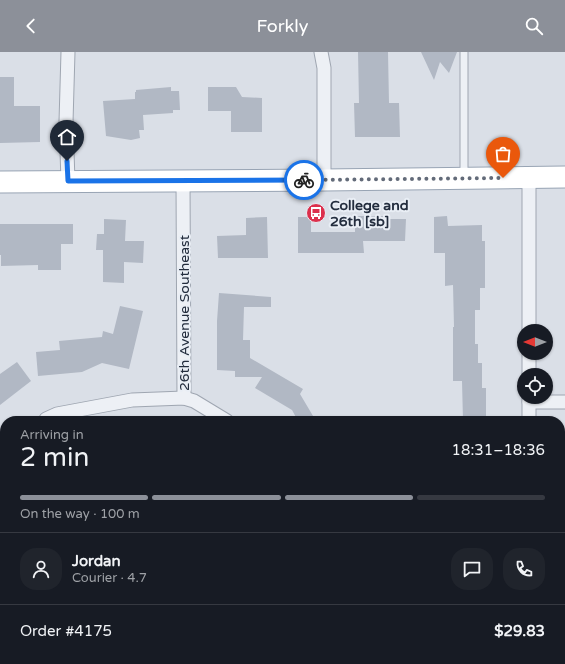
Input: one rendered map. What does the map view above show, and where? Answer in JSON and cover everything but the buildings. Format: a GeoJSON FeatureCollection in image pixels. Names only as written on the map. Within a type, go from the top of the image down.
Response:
{"type":"FeatureCollection","features":[{"type":"Feature","properties":{"kind":"main road"},"geometry":{"type":"LineString","coordinates":[[0,182],[565,178]]}},
{"type":"Feature","properties":{"kind":"street"},"geometry":{"type":"LineString","coordinates":[[68,52],[66,122],[68,181]]}},
{"type":"Feature","properties":{"kind":"street"},"geometry":{"type":"LineString","coordinates":[[321,52],[324,68],[324,180]]}},
{"type":"Feature","properties":{"kind":"street"},"geometry":{"type":"LineString","coordinates":[[529,178],[529,324]]}},
{"type":"Feature","properties":{"kind":"street","name":"26th Avenue Southeast"},"geometry":{"type":"LineString","coordinates":[[53,416],[132,400],[184,398],[183,180]]}},
{"type":"Feature","properties":{"kind":"street"},"geometry":{"type":"LineString","coordinates":[[184,398],[194,401],[219,416]]}},
{"type":"Feature","properties":{"kind":"street"},"geometry":{"type":"LineString","coordinates":[[553,401],[565,402]]}},
{"type":"Feature","properties":{"kind":"street"},"geometry":{"type":"LineString","coordinates":[[529,404],[529,416]]}},
{"type":"Feature","properties":{"kind":"lane"},"geometry":{"type":"LineString","coordinates":[[464,52],[464,179]]}},
{"type":"Feature","properties":{"kind":"way so far"},"geometry":{"type":"LineString","coordinates":[[304,180],[503,178]]}},
{"type":"Feature","properties":{"kind":"place","name":"College and 26th [sb]"},"geometry":{"type":"Point","coordinates":[316,213]}},
{"type":"Feature","properties":{"kind":"route"},"geometry":{"type":"LineString","coordinates":[[67,161],[68,181],[304,180]]}}]}
